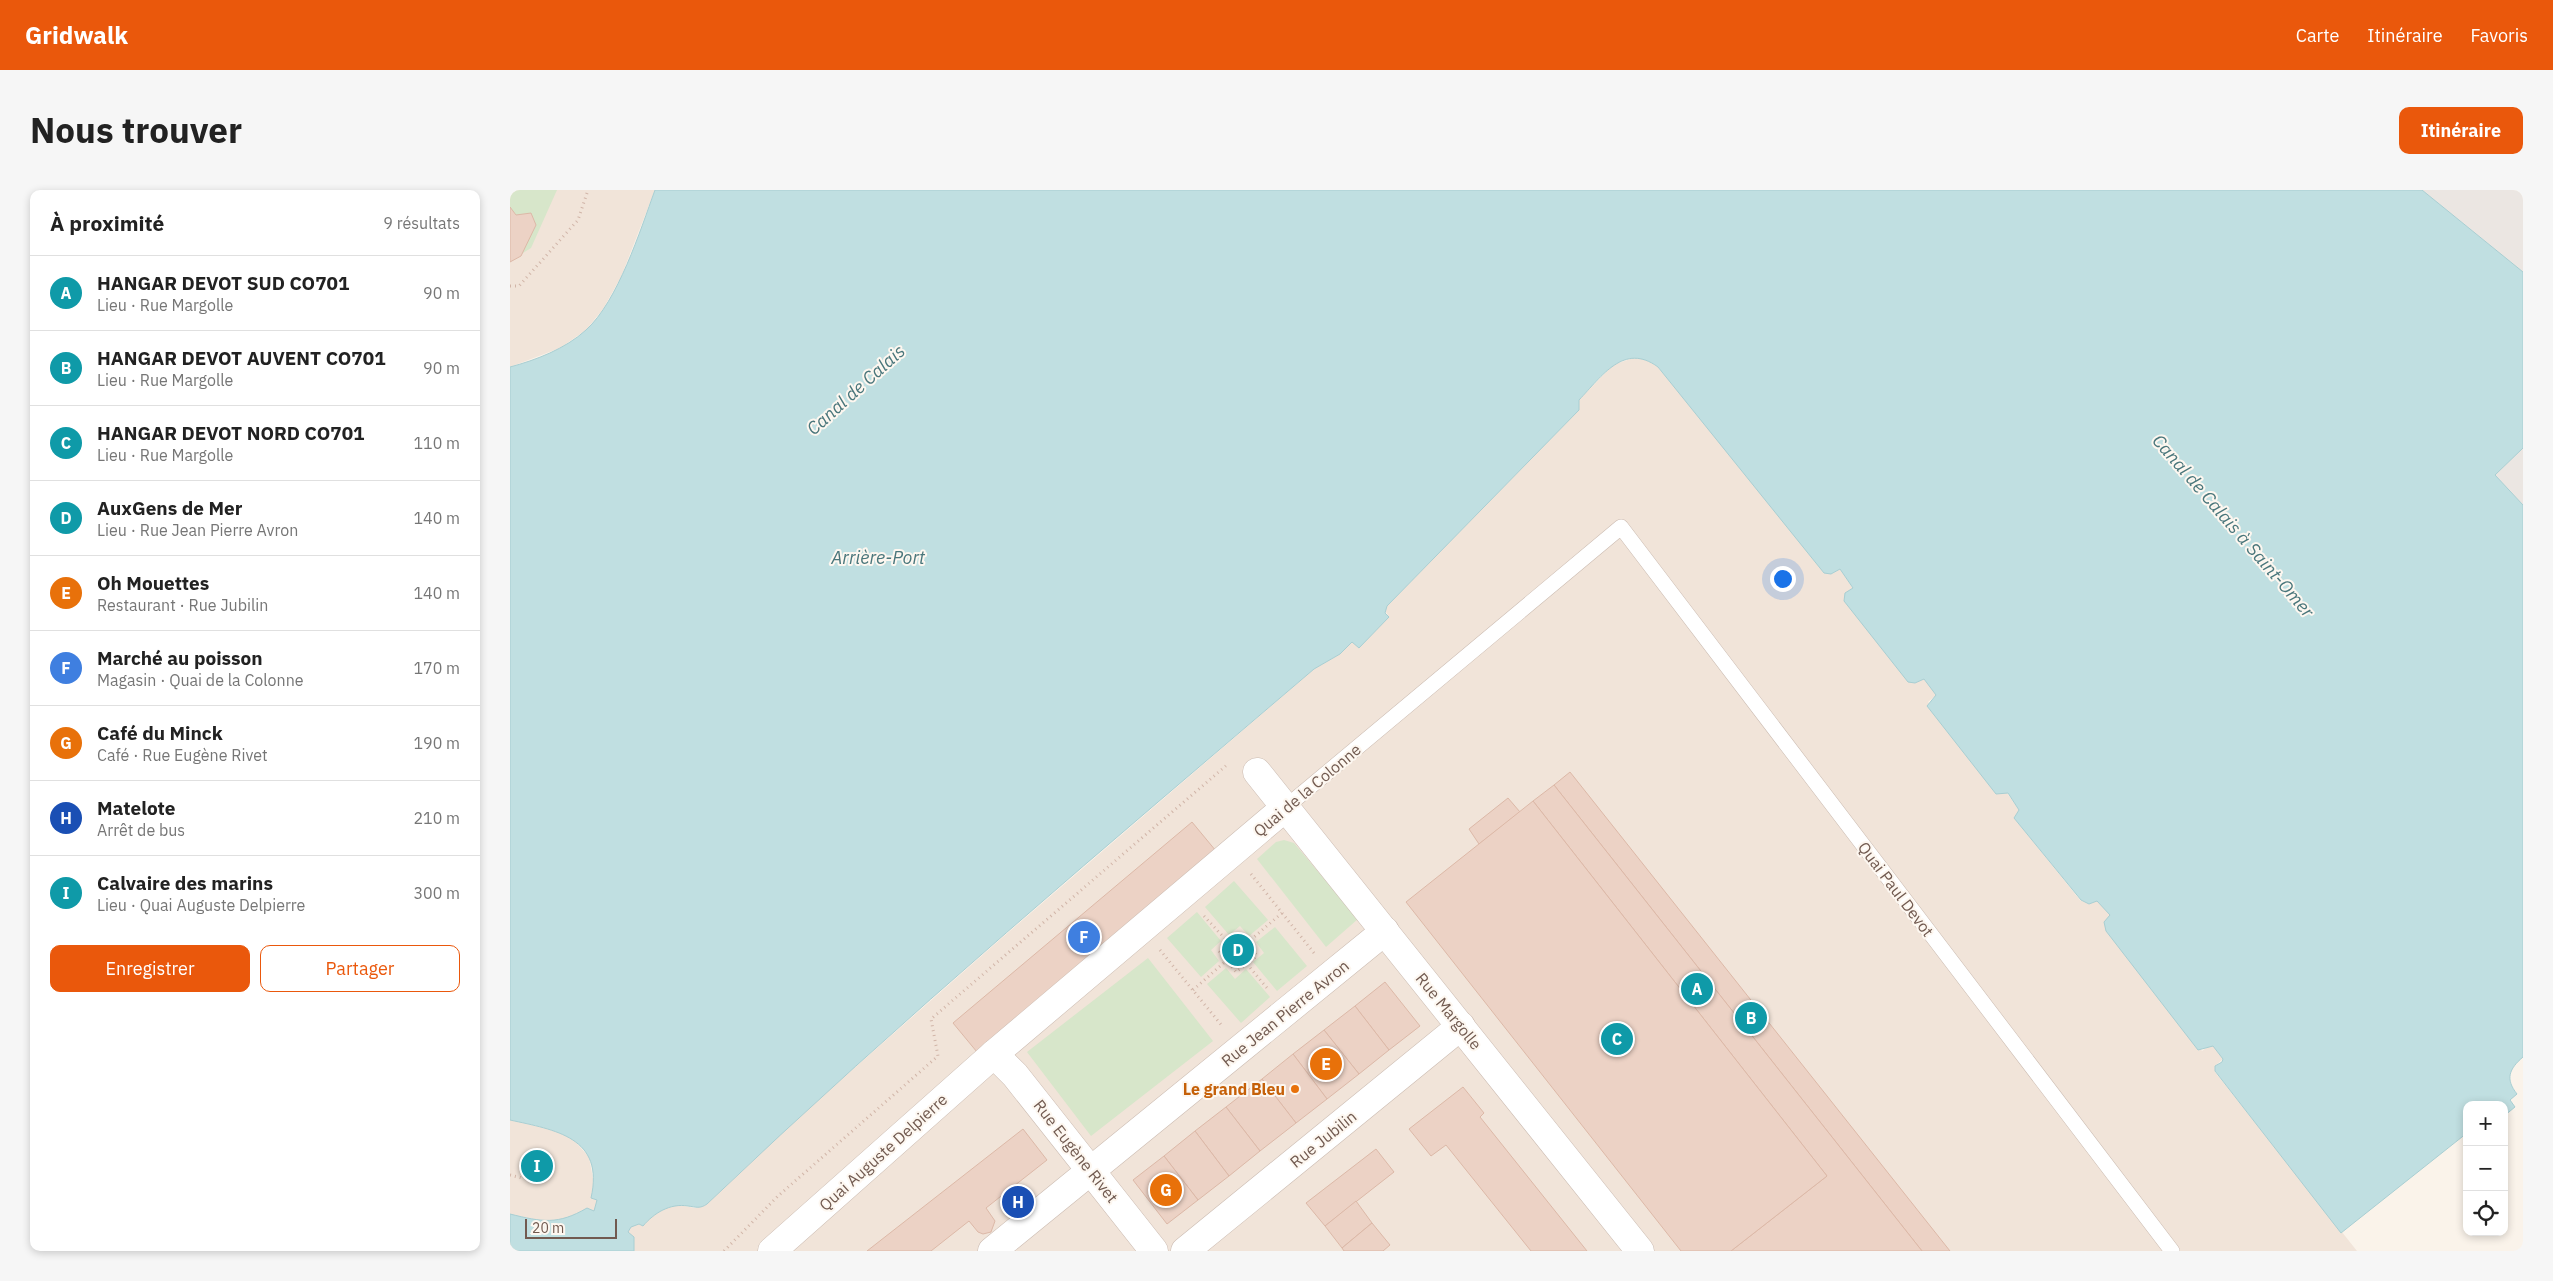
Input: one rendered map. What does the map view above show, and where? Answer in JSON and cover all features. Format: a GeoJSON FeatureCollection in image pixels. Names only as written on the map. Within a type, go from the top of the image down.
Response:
{"type":"FeatureCollection","features":[{"type":"Feature","properties":{"kind":"street","name":"Rue Margolle"},"geometry":{"type":"LineString","coordinates":[[1257,772],[1640,1251]]}},
{"type":"Feature","properties":{"kind":"street","name":"Quai de la Colonne"},"geometry":{"type":"LineString","coordinates":[[994,1054],[1286,807]]}},
{"type":"Feature","properties":{"kind":"street","name":"Rue Jean Pierre Avron"},"geometry":{"type":"LineString","coordinates":[[992,1251],[1385,931]]}},
{"type":"Feature","properties":{"kind":"street","name":"Rue Jubilin"},"geometry":{"type":"LineString","coordinates":[[1185,1251],[1461,1026]]}},
{"type":"Feature","properties":{"kind":"street","name":"Rue Eugène Rivet"},"geometry":{"type":"LineString","coordinates":[[994,1054],[1015,1075],[1154,1251]]}},
{"type":"Feature","properties":{"kind":"street","name":"Quai Auguste Delpierre"},"geometry":{"type":"LineString","coordinates":[[772,1251],[994,1054]]}},
{"type":"Feature","properties":{"kind":"lane","name":"Quai de la Colonne"},"geometry":{"type":"LineString","coordinates":[[1286,807],[1621,527]]}},
{"type":"Feature","properties":{"kind":"lane","name":"Quai Paul Devot"},"geometry":{"type":"LineString","coordinates":[[1621,527],[2172,1251]]}},
{"type":"Feature","properties":{"kind":"path"},"geometry":{"type":"LineString","coordinates":[[510,286],[518,286],[578,220],[588,190]]}},
{"type":"Feature","properties":{"kind":"path"},"geometry":{"type":"LineString","coordinates":[[724,1251],[778,1196],[938,1056],[931,1019],[1240,754],[1257,772]]}},
{"type":"Feature","properties":{"kind":"path"},"geometry":{"type":"LineString","coordinates":[[1233,852],[1332,975]]}},
{"type":"Feature","properties":{"kind":"path"},"geometry":{"type":"LineString","coordinates":[[1184,893],[1229,943]]}},
{"type":"Feature","properties":{"kind":"path"},"geometry":{"type":"LineString","coordinates":[[1247,943],[1282,913]]}},
{"type":"Feature","properties":{"kind":"path"},"geometry":{"type":"LineString","coordinates":[[1142,929],[1241,1049]]}},
{"type":"Feature","properties":{"kind":"path"},"geometry":{"type":"LineString","coordinates":[[1240,934],[1257,956],[1236,972],[1219,951],[1229,943],[1240,934]]}},
{"type":"Feature","properties":{"kind":"path"},"geometry":{"type":"LineString","coordinates":[[1193,990],[1227,960]]}},
{"type":"Feature","properties":{"kind":"path"},"geometry":{"type":"LineString","coordinates":[[510,1175],[522,1178]]}},
{"type":"Feature","properties":{"kind":"shaded area"},"geometry":{"type":"Polygon","coordinates":[[[510,190],[655,190],[621,277],[603,309],[586,330],[560,348],[510,367],[510,190]]]}},
{"type":"Feature","properties":{"kind":"shaded area"},"geometry":{"type":"Polygon","coordinates":[[[2422,190],[2523,190],[2523,272],[2422,190]]]}},
{"type":"Feature","properties":{"kind":"shaded area"},"geometry":{"type":"Polygon","coordinates":[[[1636,357],[1643,358],[1658,367],[1832,574],[1840,569],[1915,683],[1924,679],[1936,695],[1928,702],[2007,793],[2019,810],[2014,818],[2080,900],[2089,904],[2097,901],[2110,915],[2202,1051],[2210,1045],[2213,1046],[2223,1059],[2215,1066],[2215,1072],[2357,1251],[510,1251],[510,1120],[558,1131],[573,1139],[589,1157],[597,1200],[643,1226],[652,1215],[667,1208],[679,1205],[695,1208],[707,1204],[792,1123],[1004,936],[1314,669],[1340,654],[1352,642],[1359,648],[1389,617],[1384,609],[1578,411],[1579,400],[1613,365],[1636,357]]]}},
{"type":"Feature","properties":{"kind":"shaded area"},"geometry":{"type":"Polygon","coordinates":[[[2523,448],[2523,505],[2495,475],[2523,448]]]}},
{"type":"Feature","properties":{"kind":"green space"},"geometry":{"type":"Polygon","coordinates":[[[510,190],[557,190],[531,248],[510,261],[510,190]]]}},
{"type":"Feature","properties":{"kind":"green space"},"geometry":{"type":"Polygon","coordinates":[[[1284,840],[1294,843],[1358,919],[1326,947],[1257,859],[1276,842],[1284,840]]]}},
{"type":"Feature","properties":{"kind":"green space"},"geometry":{"type":"Polygon","coordinates":[[[1234,881],[1268,920],[1249,936],[1240,926],[1229,935],[1205,907],[1234,881]]]}},
{"type":"Feature","properties":{"kind":"green space"},"geometry":{"type":"Polygon","coordinates":[[[1197,912],[1221,941],[1211,950],[1219,961],[1201,977],[1167,938],[1197,912]]]}},
{"type":"Feature","properties":{"kind":"green space"},"geometry":{"type":"Polygon","coordinates":[[[1275,927],[1307,966],[1277,991],[1253,962],[1264,953],[1256,942],[1275,927]]]}},
{"type":"Feature","properties":{"kind":"green space"},"geometry":{"type":"Polygon","coordinates":[[[1148,958],[1213,1041],[1091,1136],[1027,1052],[1148,958]]]}},
{"type":"Feature","properties":{"kind":"green space"},"geometry":{"type":"Polygon","coordinates":[[[1226,968],[1235,979],[1246,969],[1270,997],[1241,1023],[1207,984],[1226,968]]]}},
{"type":"Feature","properties":{"kind":"water","name":"Arrière-Port"},"geometry":{"type":"Polygon","coordinates":[[[655,190],[2422,190],[2523,272],[2523,448],[2495,475],[2523,505],[2523,1057],[2514,1066],[2510,1074],[2511,1084],[2517,1094],[2510,1100],[2515,1107],[2508,1113],[2508,1101],[2463,1101],[2463,1136],[2341,1233],[2215,1071],[2215,1066],[2222,1062],[2223,1059],[2213,1046],[2198,1050],[2106,931],[2104,922],[2110,915],[2097,901],[2089,904],[2081,900],[2014,818],[2019,810],[2008,793],[1996,794],[1927,706],[1936,695],[1924,679],[1915,683],[1908,682],[1844,601],[1845,593],[1853,588],[1840,569],[1831,574],[1824,573],[1658,367],[1646,360],[1635,358],[1624,360],[1614,365],[1596,381],[1579,400],[1579,410],[1387,606],[1385,613],[1389,617],[1359,648],[1352,642],[1340,654],[1314,669],[1083,866],[855,1067],[705,1206],[675,1206],[657,1213],[643,1226],[639,1224],[631,1227],[628,1232],[634,1237],[634,1251],[510,1251],[510,1214],[531,1219],[558,1219],[587,1208],[594,1211],[597,1200],[591,1198],[593,1178],[591,1161],[583,1149],[573,1140],[559,1133],[510,1120],[510,367],[560,348],[586,330],[608,302],[635,245],[655,190]]]}},
{"type":"Feature","properties":{"kind":"building"},"geometry":{"type":"Polygon","coordinates":[[[510,207],[516,215],[531,213],[536,225],[521,256],[510,262],[510,207]]]}},
{"type":"Feature","properties":{"kind":"building"},"geometry":{"type":"Polygon","coordinates":[[[1570,772],[1950,1251],[1922,1251],[1554,785],[1570,772]]]}},
{"type":"Feature","properties":{"kind":"building"},"geometry":{"type":"Polygon","coordinates":[[[1554,785],[1922,1251],[1731,1251],[1827,1176],[1533,801],[1554,785]]]}},
{"type":"Feature","properties":{"kind":"building"},"geometry":{"type":"Polygon","coordinates":[[[1508,798],[1520,812],[1479,844],[1469,829],[1508,798]]]}},
{"type":"Feature","properties":{"kind":"building"},"geometry":{"type":"Polygon","coordinates":[[[1533,801],[1827,1176],[1731,1251],[1681,1251],[1406,902],[1533,801]]]}},
{"type":"Feature","properties":{"kind":"building"},"geometry":{"type":"Polygon","coordinates":[[[1192,822],[1216,851],[977,1052],[953,1023],[1192,822]]]}},
{"type":"Feature","properties":{"kind":"building"},"geometry":{"type":"Polygon","coordinates":[[[1385,982],[1420,1026],[1389,1050],[1355,1006],[1385,982]]]}},
{"type":"Feature","properties":{"kind":"building"},"geometry":{"type":"Polygon","coordinates":[[[1355,1006],[1389,1050],[1359,1074],[1324,1030],[1355,1006]]]}},
{"type":"Feature","properties":{"kind":"building"},"geometry":{"type":"Polygon","coordinates":[[[1324,1030],[1359,1074],[1327,1099],[1293,1054],[1324,1030]]]}},
{"type":"Feature","properties":{"kind":"building","name":"Le grand Bleu"},"geometry":{"type":"Polygon","coordinates":[[[1293,1054],[1327,1099],[1296,1123],[1262,1079],[1293,1054]]]}},
{"type":"Feature","properties":{"kind":"building"},"geometry":{"type":"Polygon","coordinates":[[[1262,1079],[1296,1123],[1260,1151],[1226,1107],[1262,1079]]]}},
{"type":"Feature","properties":{"kind":"building"},"geometry":{"type":"Polygon","coordinates":[[[1463,1087],[1484,1113],[1480,1117],[1587,1251],[1531,1251],[1446,1145],[1431,1156],[1409,1129],[1463,1087]]]}},
{"type":"Feature","properties":{"kind":"building"},"geometry":{"type":"Polygon","coordinates":[[[1226,1107],[1260,1151],[1229,1176],[1195,1131],[1226,1107]]]}},
{"type":"Feature","properties":{"kind":"building"},"geometry":{"type":"Polygon","coordinates":[[[1023,1129],[1047,1160],[986,1208],[995,1221],[991,1232],[983,1234],[978,1232],[969,1221],[931,1251],[867,1251],[1023,1129]]]}},
{"type":"Feature","properties":{"kind":"building"},"geometry":{"type":"Polygon","coordinates":[[[1195,1131],[1229,1176],[1198,1200],[1164,1156],[1195,1131]]]}},
{"type":"Feature","properties":{"kind":"building"},"geometry":{"type":"Polygon","coordinates":[[[1376,1149],[1394,1172],[1325,1226],[1306,1203],[1376,1149]]]}},
{"type":"Feature","properties":{"kind":"building"},"geometry":{"type":"Polygon","coordinates":[[[1164,1156],[1198,1200],[1167,1224],[1133,1180],[1164,1156]]]}},
{"type":"Feature","properties":{"kind":"building"},"geometry":{"type":"Polygon","coordinates":[[[1356,1201],[1372,1223],[1342,1248],[1325,1226],[1356,1201]]]}},
{"type":"Feature","properties":{"kind":"building"},"geometry":{"type":"Polygon","coordinates":[[[1372,1223],[1390,1245],[1383,1251],[1344,1251],[1342,1248],[1372,1223]]]}},
{"type":"Feature","properties":{"kind":"place","name":"Marché au poisson"},"geometry":{"type":"Point","coordinates":[1084,937]}},
{"type":"Feature","properties":{"kind":"place","name":"AuxGens de Mer"},"geometry":{"type":"Point","coordinates":[1238,950]}},
{"type":"Feature","properties":{"kind":"place","name":"HANGAR DEVOT SUD CO701"},"geometry":{"type":"Point","coordinates":[1697,989]}},
{"type":"Feature","properties":{"kind":"place","name":"HANGAR DEVOT AUVENT CO701"},"geometry":{"type":"Point","coordinates":[1751,1018]}},
{"type":"Feature","properties":{"kind":"place","name":"HANGAR DEVOT NORD CO701"},"geometry":{"type":"Point","coordinates":[1617,1039]}},
{"type":"Feature","properties":{"kind":"place","name":"Oh Mouettes"},"geometry":{"type":"Point","coordinates":[1326,1064]}},
{"type":"Feature","properties":{"kind":"place","name":"Le grand Bleu"},"geometry":{"type":"Point","coordinates":[1295,1089]}},
{"type":"Feature","properties":{"kind":"place","name":"Calvaire des marins"},"geometry":{"type":"Point","coordinates":[537,1166]}},
{"type":"Feature","properties":{"kind":"place","name":"Café du Minck"},"geometry":{"type":"Point","coordinates":[1166,1190]}},
{"type":"Feature","properties":{"kind":"place","name":"Matelote"},"geometry":{"type":"Point","coordinates":[1018,1202]}},
{"type":"Feature","properties":{"kind":"water label","name":"Canal de Calais"},"geometry":{"type":"Point","coordinates":[856,390]}},
{"type":"Feature","properties":{"kind":"water label","name":"Canal de Calais à Saint-Omer"},"geometry":{"type":"Point","coordinates":[2233,526]}}]}
